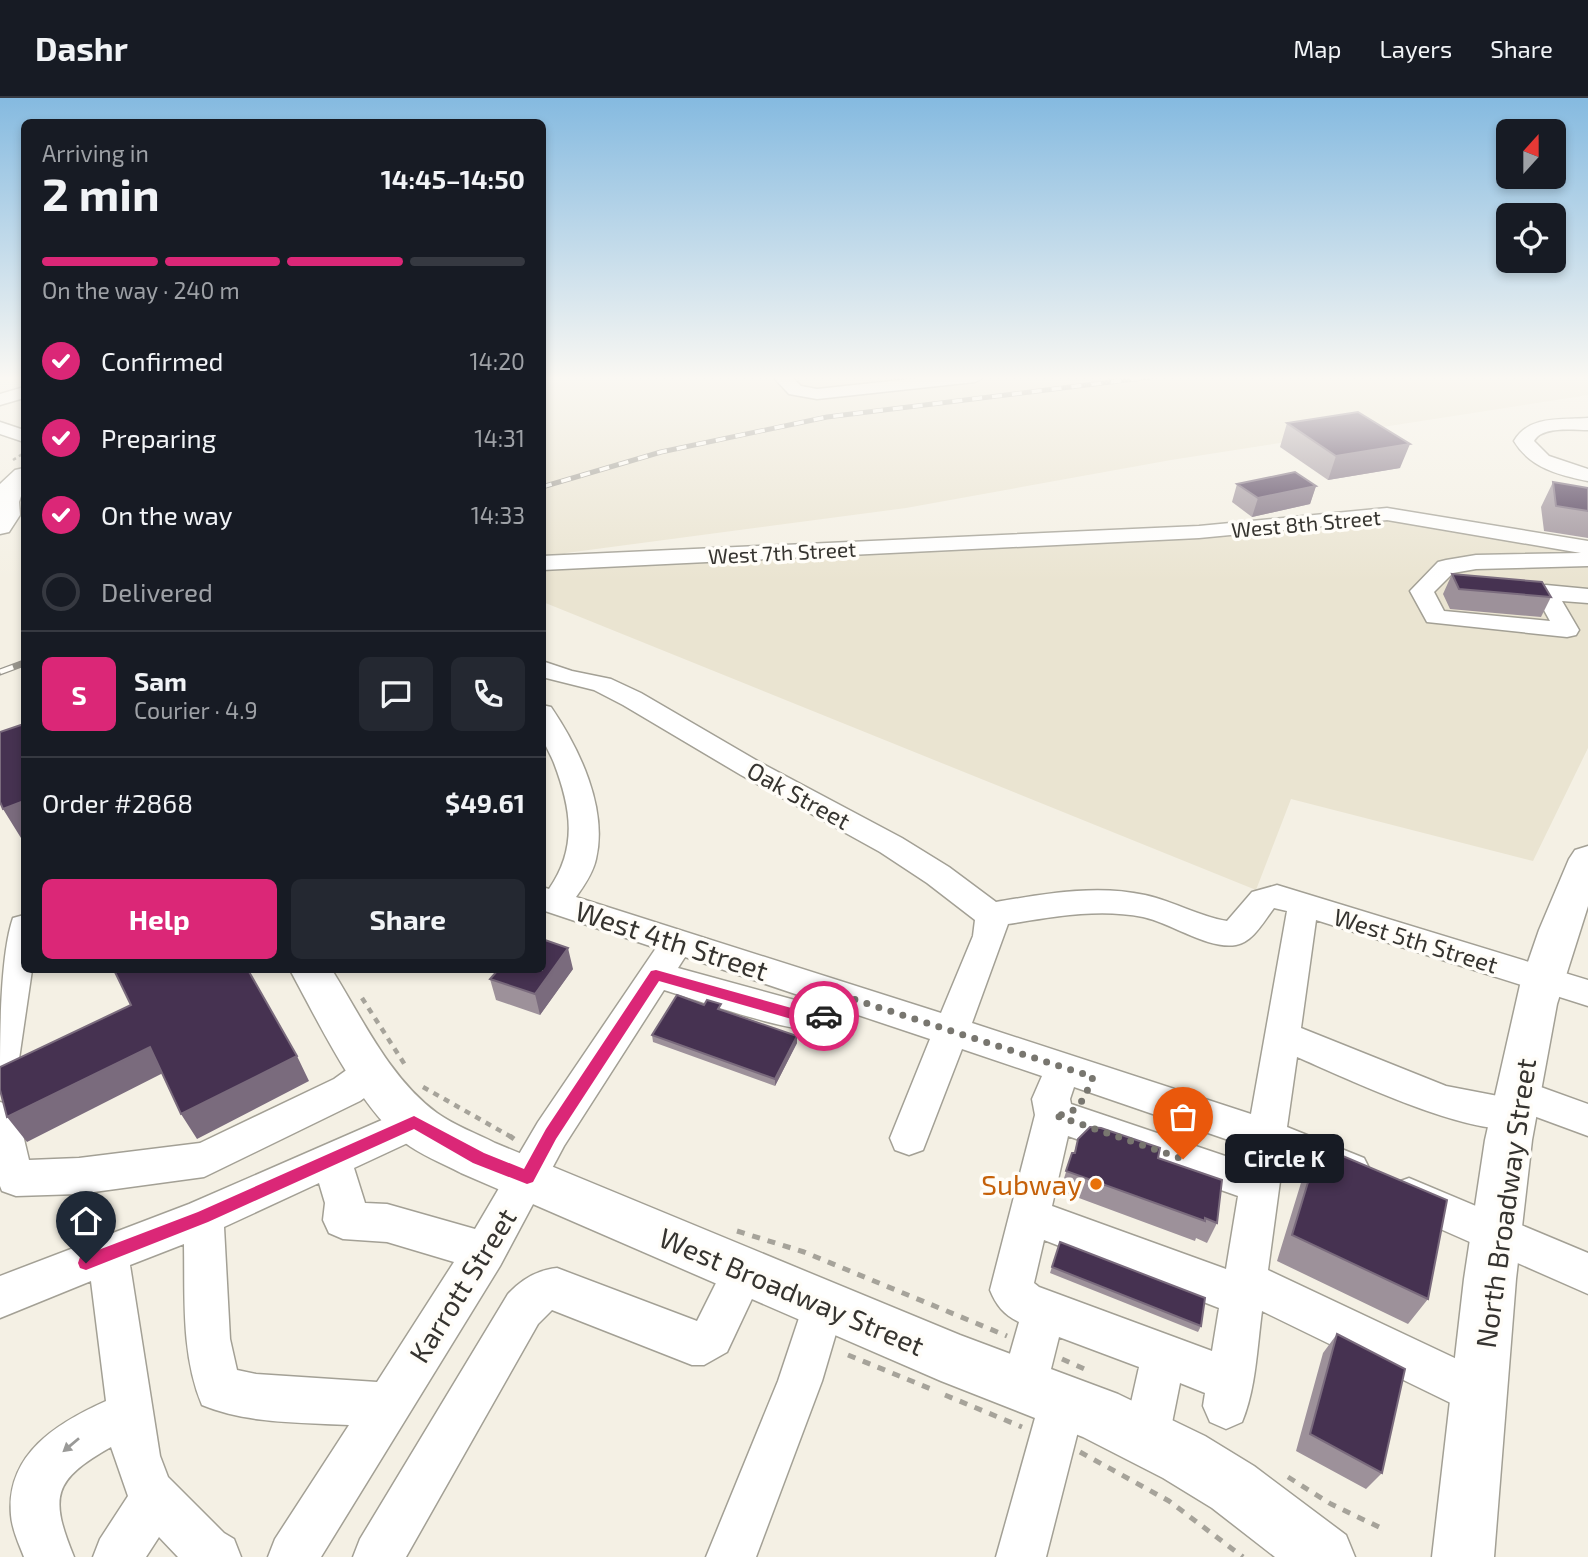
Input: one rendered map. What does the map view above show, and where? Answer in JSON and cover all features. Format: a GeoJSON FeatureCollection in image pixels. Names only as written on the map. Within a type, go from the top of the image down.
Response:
{"type":"FeatureCollection","features":[{"type":"Feature","properties":{"kind":"main road"},"geometry":{"type":"LineString","coordinates":[[0,478],[21,463]]}},
{"type":"Feature","properties":{"kind":"main road"},"geometry":{"type":"LineString","coordinates":[[21,478],[7,490],[6,520],[21,538]]}},
{"type":"Feature","properties":{"kind":"main road","name":"North Broadway Street"},"geometry":{"type":"LineString","coordinates":[[1463,1557],[1496,1234],[1514,1104],[1536,1000],[1585,875]]}},
{"type":"Feature","properties":{"kind":"main road","name":"West Broadway Street"},"geometry":{"type":"LineString","coordinates":[[313,973],[403,1087],[478,1158],[534,1165],[636,1226],[737,1249],[824,1303],[960,1362],[1052,1363],[1146,1438],[1233,1487],[1324,1557]]}},
{"type":"Feature","properties":{"kind":"street"},"geometry":{"type":"LineString","coordinates":[[1526,445],[1543,460],[1588,475]]}},
{"type":"Feature","properties":{"kind":"street","name":"West 8th Street"},"geometry":{"type":"LineString","coordinates":[[1022,540],[1199,532],[1387,514],[1588,548]]}},
{"type":"Feature","properties":{"kind":"street"},"geometry":{"type":"LineString","coordinates":[[1268,534],[1357,528],[1434,537],[1547,561]]}},
{"type":"Feature","properties":{"kind":"street","name":"West 7th Street"},"geometry":{"type":"LineString","coordinates":[[546,563],[1022,540]]}},
{"type":"Feature","properties":{"kind":"street"},"geometry":{"type":"LineString","coordinates":[[1588,560],[1476,562],[1446,566],[1422,591],[1435,617],[1567,630],[1546,592],[1588,596]]}},
{"type":"Feature","properties":{"kind":"street","name":"Oak Street"},"geometry":{"type":"LineString","coordinates":[[550,678],[602,684],[632,699],[751,769],[891,845],[938,875],[990,915]]}},
{"type":"Feature","properties":{"kind":"street"},"geometry":{"type":"LineString","coordinates":[[546,720],[562,748],[573,776],[581,823],[581,859],[549,901]]}},
{"type":"Feature","properties":{"kind":"street"},"geometry":{"type":"LineString","coordinates":[[909,1138],[983,950],[992,925],[990,915],[1069,903],[1104,901],[1163,911],[1225,933],[1236,933],[1263,900],[1269,897],[1287,899],[1305,907]]}},
{"type":"Feature","properties":{"kind":"street","name":"West 4th Street"},"geometry":{"type":"LineString","coordinates":[[549,901],[667,959],[802,1016],[829,1016],[850,998],[951,1031]]}},
{"type":"Feature","properties":{"kind":"street","name":"West 5th Street"},"geometry":{"type":"LineString","coordinates":[[1164,1354],[1228,1393],[1300,917],[1305,907],[1311,906],[1588,993]]}},
{"type":"Feature","properties":{"kind":"street"},"geometry":{"type":"LineString","coordinates":[[0,1066],[5,1022],[21,942]]}},
{"type":"Feature","properties":{"kind":"street","name":"Karrott Street"},"geometry":{"type":"LineString","coordinates":[[293,1557],[485,1252],[534,1165],[667,959]]}},
{"type":"Feature","properties":{"kind":"street"},"geometry":{"type":"LineString","coordinates":[[951,1031],[1268,1136],[1588,1275]]}},
{"type":"Feature","properties":{"kind":"street"},"geometry":{"type":"LineString","coordinates":[[1283,1036],[1443,1101],[1514,1104],[1588,1120]]}},
{"type":"Feature","properties":{"kind":"street"},"geometry":{"type":"LineString","coordinates":[[1054,1115],[1066,1115],[1080,1107],[1078,1073]]}},
{"type":"Feature","properties":{"kind":"street"},"geometry":{"type":"LineString","coordinates":[[0,1118],[5,1149],[16,1178],[79,1176],[204,1160],[347,1090],[403,1087]]}},
{"type":"Feature","properties":{"kind":"street"},"geometry":{"type":"LineString","coordinates":[[0,1297],[203,1217],[331,1158],[403,1087]]}},
{"type":"Feature","properties":{"kind":"street"},"geometry":{"type":"LineString","coordinates":[[1054,1115],[1260,1186]]}},
{"type":"Feature","properties":{"kind":"street"},"geometry":{"type":"LineString","coordinates":[[1021,1557],[1052,1363],[1025,1303],[1011,1290],[1054,1115]]}},
{"type":"Feature","properties":{"kind":"street"},"geometry":{"type":"LineString","coordinates":[[331,1158],[345,1203],[343,1220],[387,1223],[485,1252]]}},
{"type":"Feature","properties":{"kind":"street"},"geometry":{"type":"LineString","coordinates":[[1029,1216],[1244,1288],[1479,1393]]}},
{"type":"Feature","properties":{"kind":"street"},"geometry":{"type":"LineString","coordinates":[[203,1217],[208,1339],[218,1388],[256,1397],[388,1405]]}},
{"type":"Feature","properties":{"kind":"street"},"geometry":{"type":"LineString","coordinates":[[378,1557],[523,1309],[536,1296],[547,1289],[558,1289],[692,1343],[704,1343],[712,1337],[737,1249]]}},
{"type":"Feature","properties":{"kind":"street"},"geometry":{"type":"LineString","coordinates":[[108,1254],[136,1456],[155,1498],[206,1551],[216,1557]]}},
{"type":"Feature","properties":{"kind":"street"},"geometry":{"type":"LineString","coordinates":[[731,1557],[800,1381],[824,1303]]}},
{"type":"Feature","properties":{"kind":"street"},"geometry":{"type":"LineString","coordinates":[[1052,1363],[1164,1354],[1146,1438]]}},
{"type":"Feature","properties":{"kind":"street"},"geometry":{"type":"LineString","coordinates":[[49,1557],[35,1516],[35,1486],[50,1463],[76,1438],[131,1413]]}},
{"type":"Feature","properties":{"kind":"street"},"geometry":{"type":"LineString","coordinates":[[118,1557],[155,1498]]}},
{"type":"Feature","properties":{"kind":"path"},"geometry":{"type":"LineString","coordinates":[[358,992],[403,1087],[534,1165]]}},
{"type":"Feature","properties":{"kind":"path"},"geometry":{"type":"LineString","coordinates":[[737,1249],[804,1252],[1052,1363]]}},
{"type":"Feature","properties":{"kind":"path"},"geometry":{"type":"LineString","coordinates":[[1284,1475],[1331,1504],[1385,1530]]}},
{"type":"Feature","properties":{"kind":"shaded area"},"geometry":{"type":"Polygon","coordinates":[[[546,445],[1267,445],[906,508],[566,553],[553,566],[1378,519],[1588,554],[1588,748],[1533,861],[1291,799],[1256,890],[546,603],[546,445]]]}},
{"type":"Feature","properties":{"kind":"building"},"geometry":{"type":"Polygon","coordinates":[[[1320,445],[1403,445],[1336,456],[1320,445]]]}},
{"type":"Feature","properties":{"kind":"building"},"geometry":{"type":"Polygon","coordinates":[[[1295,472],[1316,486],[1258,498],[1237,484],[1295,472]]]}},
{"type":"Feature","properties":{"kind":"building"},"geometry":{"type":"Polygon","coordinates":[[[1553,482],[1588,488],[1588,511],[1556,506],[1553,482]]]}},
{"type":"Feature","properties":{"kind":"building"},"geometry":{"type":"Polygon","coordinates":[[[1452,574],[1542,582],[1551,597],[1459,589],[1452,574]]]}},
{"type":"Feature","properties":{"kind":"building"},"geometry":{"type":"Polygon","coordinates":[[[21,725],[21,802],[3,809],[0,802],[0,732],[21,725]]]}},
{"type":"Feature","properties":{"kind":"building"},"geometry":{"type":"Polygon","coordinates":[[[546,940],[568,948],[535,994],[490,979],[495,973],[546,973],[546,940]]]}},
{"type":"Feature","properties":{"kind":"building"},"geometry":{"type":"Polygon","coordinates":[[[115,973],[250,973],[297,1056],[181,1114],[150,1047],[7,1117],[0,1090],[0,1067],[131,1005],[115,973]]]}},
{"type":"Feature","properties":{"kind":"building"},"geometry":{"type":"Polygon","coordinates":[[[677,995],[704,1005],[707,1000],[721,1004],[718,1009],[797,1036],[775,1079],[652,1035],[677,995]]]}},
{"type":"Feature","properties":{"kind":"building"},"geometry":{"type":"Polygon","coordinates":[[[1090,1127],[1101,1128],[1160,1148],[1158,1158],[1222,1180],[1217,1223],[1066,1171],[1072,1153],[1075,1153],[1078,1139],[1090,1127]]]}},
{"type":"Feature","properties":{"kind":"building"},"geometry":{"type":"Polygon","coordinates":[[[1319,1146],[1447,1200],[1428,1299],[1292,1235],[1319,1146]]]}},
{"type":"Feature","properties":{"kind":"building"},"geometry":{"type":"Polygon","coordinates":[[[1060,1242],[1205,1298],[1201,1326],[1052,1267],[1060,1242]]]}},
{"type":"Feature","properties":{"kind":"building"},"geometry":{"type":"Polygon","coordinates":[[[1337,1334],[1405,1369],[1382,1473],[1310,1434],[1337,1334]]]}},
{"type":"Feature","properties":{"kind":"railway"},"geometry":{"type":"LineString","coordinates":[[546,486],[694,445]]}},
{"type":"Feature","properties":{"kind":"railway"},"geometry":{"type":"LineString","coordinates":[[0,672],[21,664]]}},
{"type":"Feature","properties":{"kind":"way so far"},"geometry":{"type":"LineString","coordinates":[[824,1016],[829,1016],[850,998],[1093,1077],[1080,1107],[1066,1115],[1054,1115],[1183,1159]]}},
{"type":"Feature","properties":{"kind":"place","name":"Circle K"},"geometry":{"type":"Point","coordinates":[1183,1159]}},
{"type":"Feature","properties":{"kind":"place","name":"Subway"},"geometry":{"type":"Point","coordinates":[1096,1184]}},
{"type":"Feature","properties":{"kind":"route"},"geometry":{"type":"LineString","coordinates":[[86,1263],[203,1217],[414,1122],[478,1158],[527,1177],[551,1134],[656,975],[802,1016],[824,1016]]}}]}
